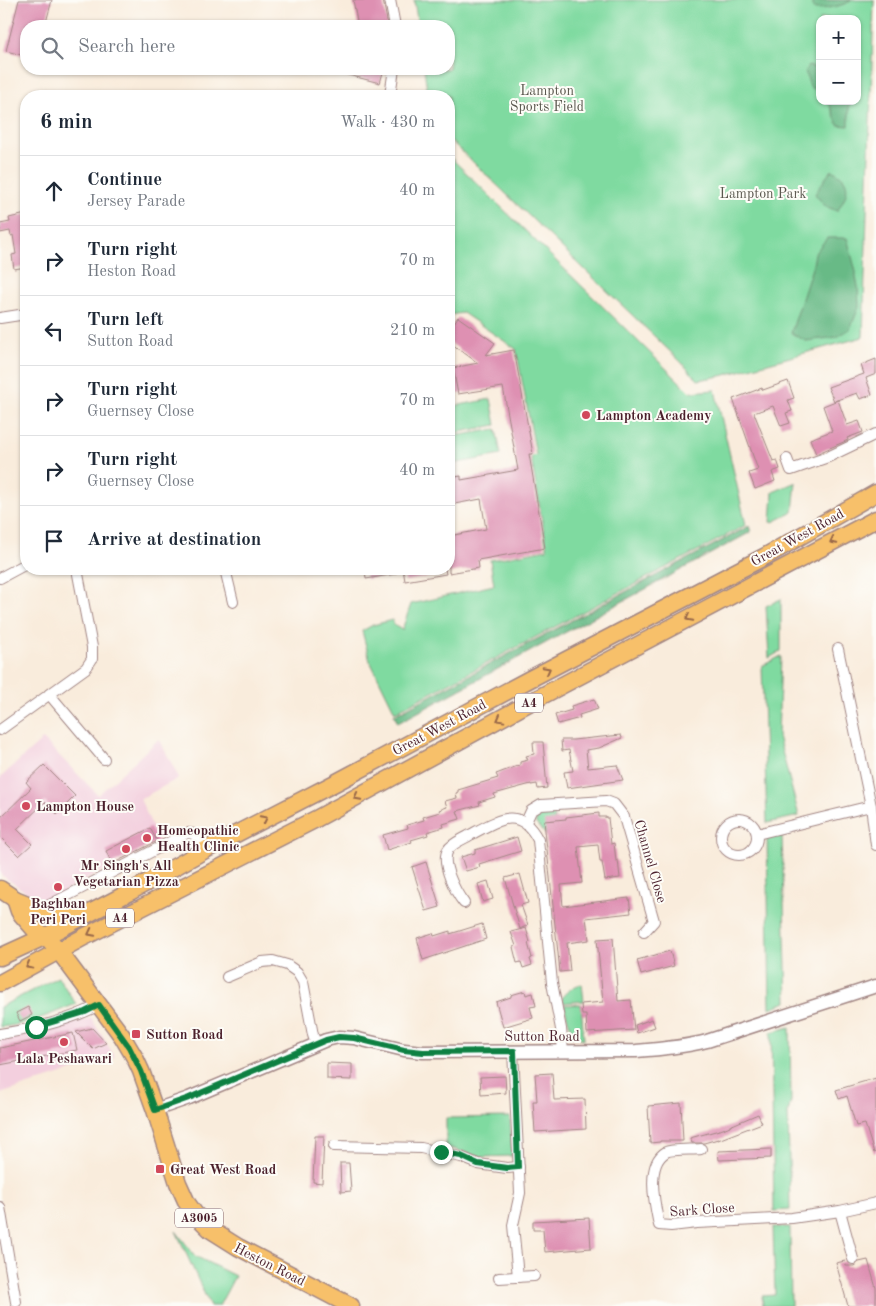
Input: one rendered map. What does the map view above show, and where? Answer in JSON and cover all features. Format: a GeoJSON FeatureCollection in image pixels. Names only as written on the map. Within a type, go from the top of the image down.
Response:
{"type":"FeatureCollection","features":[{"type":"Feature","properties":{"kind":"main road","name":"Great West Road"},"geometry":{"type":"LineString","coordinates":[[0,957],[46,936],[83,916],[202,844],[335,783],[764,557],[876,493]]}},
{"type":"Feature","properties":{"kind":"main road","name":"Great West Road"},"geometry":{"type":"LineString","coordinates":[[0,983],[58,950],[316,820],[547,693],[874,524]]}},
{"type":"Feature","properties":{"kind":"main road","name":"A3005"},"geometry":{"type":"LineString","coordinates":[[0,889],[15,899],[37,909],[46,936]]}},
{"type":"Feature","properties":{"kind":"main road","name":"A3005"},"geometry":{"type":"LineString","coordinates":[[15,899],[22,915],[35,930],[46,936],[58,950]]}},
{"type":"Feature","properties":{"kind":"main road"},"geometry":{"type":"LineString","coordinates":[[37,909],[64,915],[83,916]]}},
{"type":"Feature","properties":{"kind":"main road","name":"Heston Road"},"geometry":{"type":"LineString","coordinates":[[58,950],[129,1047],[141,1071],[178,1183],[190,1208],[202,1222],[221,1237],[351,1306]]}},
{"type":"Feature","properties":{"kind":"street"},"geometry":{"type":"LineString","coordinates":[[390,0],[394,20]]}},
{"type":"Feature","properties":{"kind":"street"},"geometry":{"type":"LineString","coordinates":[[391,90],[393,75]]}},
{"type":"Feature","properties":{"kind":"street"},"geometry":{"type":"LineString","coordinates":[[0,318],[20,315]]}},
{"type":"Feature","properties":{"kind":"street"},"geometry":{"type":"LineString","coordinates":[[787,459],[791,470],[828,457],[876,434]]}},
{"type":"Feature","properties":{"kind":"street"},"geometry":{"type":"LineString","coordinates":[[0,578],[20,567]]}},
{"type":"Feature","properties":{"kind":"street"},"geometry":{"type":"LineString","coordinates":[[0,730],[86,668],[92,659],[92,647],[78,575]]}},
{"type":"Feature","properties":{"kind":"street"},"geometry":{"type":"LineString","coordinates":[[226,575],[233,602]]}},
{"type":"Feature","properties":{"kind":"street"},"geometry":{"type":"LineString","coordinates":[[838,649],[871,806],[876,845]]}},
{"type":"Feature","properties":{"kind":"street"},"geometry":{"type":"LineString","coordinates":[[49,694],[104,759]]}},
{"type":"Feature","properties":{"kind":"street","name":"Channel Close"},"geometry":{"type":"LineString","coordinates":[[526,822],[531,811],[541,804],[606,801],[614,804],[624,817],[654,922],[644,932]]}},
{"type":"Feature","properties":{"kind":"street"},"geometry":{"type":"LineString","coordinates":[[757,834],[871,806]]}},
{"type":"Feature","properties":{"kind":"street"},"geometry":{"type":"LineString","coordinates":[[464,903],[457,893],[449,874],[446,860],[447,850],[454,844],[496,821],[515,818],[526,822],[534,831],[538,840],[552,983],[561,1029],[563,1051]]}},
{"type":"Feature","properties":{"kind":"street","name":"Great West Road"},"geometry":{"type":"LineString","coordinates":[[37,909],[187,834],[194,834],[202,844]]}},
{"type":"Feature","properties":{"kind":"street"},"geometry":{"type":"LineString","coordinates":[[227,977],[262,962],[273,961],[287,964],[297,972],[303,982],[316,1044]]}},
{"type":"Feature","properties":{"kind":"street","name":"Sutton Road"},"geometry":{"type":"LineString","coordinates":[[155,1110],[189,1098],[326,1040],[346,1037],[423,1052],[636,1051],[662,1049],[691,1045],[876,986]]}},
{"type":"Feature","properties":{"kind":"street"},"geometry":{"type":"LineString","coordinates":[[0,1034],[58,1021],[99,1005]]}},
{"type":"Feature","properties":{"kind":"street"},"geometry":{"type":"LineString","coordinates":[[514,1051],[520,1193],[513,1225],[518,1277]]}},
{"type":"Feature","properties":{"kind":"street"},"geometry":{"type":"LineString","coordinates":[[334,1146],[421,1148],[461,1156],[478,1164],[507,1168],[518,1167]]}},
{"type":"Feature","properties":{"kind":"street","name":"Sark Close"},"geometry":{"type":"LineString","coordinates":[[701,1149],[667,1151],[654,1166],[653,1181],[659,1225],[671,1226],[771,1219],[840,1211]]}},
{"type":"Feature","properties":{"kind":"street"},"geometry":{"type":"LineString","coordinates":[[853,1259],[840,1211],[876,1203]]}},
{"type":"Feature","properties":{"kind":"street"},"geometry":{"type":"LineString","coordinates":[[0,1207],[16,1302]]}},
{"type":"Feature","properties":{"kind":"street"},"geometry":{"type":"LineString","coordinates":[[499,1278],[534,1276]]}},
{"type":"Feature","properties":{"kind":"shaded area"},"geometry":{"type":"Polygon","coordinates":[[[43,739],[98,795],[159,739],[179,778],[140,799],[159,841],[46,901],[33,897],[0,874],[0,778],[43,739]]]}},
{"type":"Feature","properties":{"kind":"shaded area"},"geometry":{"type":"Polygon","coordinates":[[[91,1018],[115,1057],[0,1094],[0,1039],[91,1018]]]}},
{"type":"Feature","properties":{"kind":"green space"},"geometry":{"type":"Polygon","coordinates":[[[414,0],[874,0],[863,337],[721,376],[698,380],[455,145],[455,90],[427,90],[425,75],[455,75],[455,20],[417,20],[414,0]]]}},
{"type":"Feature","properties":{"kind":"green space"},"geometry":{"type":"Polygon","coordinates":[[[813,0],[851,1],[833,7],[813,9],[813,0]]]}},
{"type":"Feature","properties":{"kind":"green space"},"geometry":{"type":"Polygon","coordinates":[[[808,66],[816,68],[816,90],[810,87],[805,71],[808,66]]]}},
{"type":"Feature","properties":{"kind":"green space"},"geometry":{"type":"Polygon","coordinates":[[[830,105],[849,105],[849,126],[838,125],[830,105]]]}},
{"type":"Feature","properties":{"kind":"green space","name":"Lampton Academy"},"geometry":{"type":"Polygon","coordinates":[[[455,162],[690,392],[715,390],[746,525],[395,712],[370,661],[362,631],[373,625],[392,620],[395,626],[402,630],[411,604],[494,585],[490,560],[547,549],[531,457],[536,455],[516,349],[463,313],[455,314],[455,162]]]}},
{"type":"Feature","properties":{"kind":"green space"},"geometry":{"type":"Polygon","coordinates":[[[831,170],[843,178],[847,187],[844,199],[837,211],[825,206],[815,194],[831,170]]]}},
{"type":"Feature","properties":{"kind":"green space"},"geometry":{"type":"Polygon","coordinates":[[[827,238],[847,238],[856,272],[859,307],[850,329],[837,337],[806,341],[791,333],[813,265],[815,253],[827,238]]]}},
{"type":"Feature","properties":{"kind":"green space"},"geometry":{"type":"Polygon","coordinates":[[[491,399],[496,425],[455,433],[455,406],[491,399]]]}},
{"type":"Feature","properties":{"kind":"green space"},"geometry":{"type":"Polygon","coordinates":[[[496,429],[501,455],[455,463],[455,436],[496,429]]]}},
{"type":"Feature","properties":{"kind":"green space"},"geometry":{"type":"Polygon","coordinates":[[[796,482],[793,512],[771,523],[773,492],[796,482]]]}},
{"type":"Feature","properties":{"kind":"green space"},"geometry":{"type":"Polygon","coordinates":[[[749,526],[751,532],[398,723],[394,715],[749,526]]]}},
{"type":"Feature","properties":{"kind":"green space"},"geometry":{"type":"Polygon","coordinates":[[[781,599],[781,651],[769,658],[766,606],[781,599]]]}},
{"type":"Feature","properties":{"kind":"green space"},"geometry":{"type":"Polygon","coordinates":[[[781,656],[778,736],[799,816],[767,823],[762,666],[781,656]]]}},
{"type":"Feature","properties":{"kind":"green space"},"geometry":{"type":"Polygon","coordinates":[[[554,813],[554,820],[546,835],[536,824],[536,820],[541,815],[554,813]]]}},
{"type":"Feature","properties":{"kind":"green space"},"geometry":{"type":"Polygon","coordinates":[[[782,835],[787,1002],[770,1008],[767,837],[782,835]]]}},
{"type":"Feature","properties":{"kind":"green space"},"geometry":{"type":"Polygon","coordinates":[[[58,977],[76,1004],[29,1021],[0,1027],[0,1007],[58,977]]]}},
{"type":"Feature","properties":{"kind":"green space"},"geometry":{"type":"Polygon","coordinates":[[[582,984],[584,1001],[563,1003],[562,997],[564,995],[574,987],[582,984]]]}},
{"type":"Feature","properties":{"kind":"green space"},"geometry":{"type":"Polygon","coordinates":[[[581,1004],[584,1040],[572,1030],[564,1005],[581,1004]]]}},
{"type":"Feature","properties":{"kind":"green space"},"geometry":{"type":"Polygon","coordinates":[[[790,1027],[791,1101],[788,1112],[790,1210],[774,1211],[771,1032],[790,1027]]]}},
{"type":"Feature","properties":{"kind":"green space"},"geometry":{"type":"Polygon","coordinates":[[[510,1117],[512,1156],[482,1157],[446,1147],[446,1118],[510,1117]]]}},
{"type":"Feature","properties":{"kind":"green space"},"geometry":{"type":"Polygon","coordinates":[[[773,1227],[790,1227],[791,1306],[763,1306],[762,1296],[775,1295],[773,1227]]]}},
{"type":"Feature","properties":{"kind":"green space"},"geometry":{"type":"Polygon","coordinates":[[[176,1231],[195,1256],[235,1276],[219,1306],[210,1306],[176,1231]]]}},
{"type":"Feature","properties":{"kind":"building"},"geometry":{"type":"Polygon","coordinates":[[[19,0],[52,0],[47,20],[20,20],[20,54],[6,51],[19,0]]]}},
{"type":"Feature","properties":{"kind":"building"},"geometry":{"type":"Polygon","coordinates":[[[353,0],[383,0],[387,20],[357,20],[353,0]]]}},
{"type":"Feature","properties":{"kind":"building"},"geometry":{"type":"Polygon","coordinates":[[[348,75],[382,75],[380,83],[348,75]]]}},
{"type":"Feature","properties":{"kind":"building"},"geometry":{"type":"Polygon","coordinates":[[[20,215],[20,268],[14,269],[12,255],[16,254],[13,235],[11,236],[10,231],[0,233],[0,224],[10,222],[9,218],[20,215]]]}},
{"type":"Feature","properties":{"kind":"building"},"geometry":{"type":"Polygon","coordinates":[[[458,317],[495,343],[486,355],[514,350],[533,454],[529,454],[545,548],[478,560],[479,568],[455,572],[455,535],[486,529],[481,499],[455,504],[455,477],[461,476],[461,480],[518,470],[503,387],[458,394],[455,368],[478,363],[455,346],[455,321],[458,317]]]}},
{"type":"Feature","properties":{"kind":"building"},"geometry":{"type":"Polygon","coordinates":[[[876,359],[876,374],[866,378],[872,395],[860,399],[857,393],[834,401],[828,387],[864,374],[861,365],[876,359]]]}},
{"type":"Feature","properties":{"kind":"building"},"geometry":{"type":"Polygon","coordinates":[[[788,381],[794,398],[788,400],[792,411],[786,413],[790,423],[781,426],[773,406],[754,413],[773,461],[777,460],[780,469],[772,472],[775,481],[755,489],[749,473],[758,470],[733,399],[788,381]]]}},
{"type":"Feature","properties":{"kind":"building"},"geometry":{"type":"Polygon","coordinates":[[[838,400],[847,425],[859,421],[863,432],[816,454],[810,439],[832,431],[823,406],[838,400]]]}},
{"type":"Feature","properties":{"kind":"building"},"geometry":{"type":"Polygon","coordinates":[[[366,575],[390,575],[366,579],[366,575]]]}},
{"type":"Feature","properties":{"kind":"building"},"geometry":{"type":"Polygon","coordinates":[[[404,575],[440,575],[405,581],[404,575]]]}},
{"type":"Feature","properties":{"kind":"building"},"geometry":{"type":"Polygon","coordinates":[[[594,699],[598,709],[579,715],[580,718],[558,724],[555,715],[572,710],[571,706],[594,699]]]}},
{"type":"Feature","properties":{"kind":"building"},"geometry":{"type":"Polygon","coordinates":[[[621,735],[622,738],[599,748],[586,750],[588,768],[617,765],[623,780],[567,788],[564,772],[573,771],[569,750],[562,751],[561,740],[621,735]]]}},
{"type":"Feature","properties":{"kind":"building"},"geometry":{"type":"Polygon","coordinates":[[[533,742],[543,742],[547,788],[538,789],[537,784],[531,784],[494,794],[495,797],[479,802],[480,805],[457,811],[460,819],[443,824],[444,827],[427,832],[428,835],[411,840],[412,842],[387,850],[383,835],[408,828],[407,825],[424,820],[423,817],[440,812],[439,810],[447,807],[445,801],[457,798],[456,793],[458,790],[498,778],[496,774],[520,765],[520,762],[528,760],[526,756],[534,754],[533,742]]]}},
{"type":"Feature","properties":{"kind":"building","name":"Lampton House"},"geometry":{"type":"Polygon","coordinates":[[[44,765],[75,796],[57,814],[45,802],[17,829],[32,844],[19,856],[0,837],[0,818],[31,788],[26,782],[44,765]]]}},
{"type":"Feature","properties":{"kind":"building"},"geometry":{"type":"Polygon","coordinates":[[[599,813],[599,817],[608,818],[611,844],[614,843],[620,878],[605,880],[598,845],[578,847],[582,883],[561,885],[563,906],[629,898],[631,913],[586,918],[589,940],[567,943],[570,971],[560,972],[544,821],[599,813]]]}},
{"type":"Feature","properties":{"kind":"building"},"geometry":{"type":"Polygon","coordinates":[[[150,828],[157,841],[112,864],[106,851],[150,828]]]}},
{"type":"Feature","properties":{"kind":"building"},"geometry":{"type":"Polygon","coordinates":[[[517,837],[521,851],[479,864],[480,867],[466,871],[461,857],[475,853],[475,850],[517,837]]]}},
{"type":"Feature","properties":{"kind":"building"},"geometry":{"type":"Polygon","coordinates":[[[426,862],[440,907],[426,911],[412,867],[426,862]]]}},
{"type":"Feature","properties":{"kind":"building"},"geometry":{"type":"Polygon","coordinates":[[[520,874],[528,903],[521,905],[528,925],[520,929],[505,878],[520,874]]]}},
{"type":"Feature","properties":{"kind":"building"},"geometry":{"type":"Polygon","coordinates":[[[488,881],[493,899],[483,902],[478,884],[488,881]]]}},
{"type":"Feature","properties":{"kind":"building"},"geometry":{"type":"Polygon","coordinates":[[[482,924],[486,939],[423,960],[417,938],[433,933],[434,936],[450,931],[450,934],[482,924]]]}},
{"type":"Feature","properties":{"kind":"building"},"geometry":{"type":"Polygon","coordinates":[[[526,928],[530,942],[528,943],[532,965],[523,968],[521,962],[517,963],[513,947],[516,946],[511,932],[526,928]]]}},
{"type":"Feature","properties":{"kind":"building"},"geometry":{"type":"Polygon","coordinates":[[[613,938],[618,1001],[631,1000],[634,1030],[587,1033],[586,1015],[582,1015],[581,1004],[603,1002],[597,939],[613,938]]]}},
{"type":"Feature","properties":{"kind":"building"},"geometry":{"type":"Polygon","coordinates":[[[670,951],[674,966],[641,975],[637,960],[670,951]]]}},
{"type":"Feature","properties":{"kind":"building"},"geometry":{"type":"Polygon","coordinates":[[[525,991],[526,995],[533,993],[536,1006],[530,1007],[533,1018],[503,1027],[496,1002],[525,991]]]}},
{"type":"Feature","properties":{"kind":"building"},"geometry":{"type":"Polygon","coordinates":[[[28,1007],[32,1015],[20,1021],[16,1013],[28,1007]]]}},
{"type":"Feature","properties":{"kind":"building"},"geometry":{"type":"Polygon","coordinates":[[[652,1019],[655,1027],[637,1033],[635,1025],[652,1019]]]}},
{"type":"Feature","properties":{"kind":"building"},"geometry":{"type":"Polygon","coordinates":[[[92,1028],[106,1043],[93,1049],[76,1032],[92,1028]]]}},
{"type":"Feature","properties":{"kind":"building"},"geometry":{"type":"Polygon","coordinates":[[[73,1033],[77,1050],[0,1065],[0,1048],[73,1033]]]}},
{"type":"Feature","properties":{"kind":"building"},"geometry":{"type":"Polygon","coordinates":[[[327,1063],[352,1064],[352,1080],[327,1079],[327,1063]]]}},
{"type":"Feature","properties":{"kind":"building"},"geometry":{"type":"Polygon","coordinates":[[[552,1073],[554,1100],[585,1099],[586,1129],[535,1132],[533,1101],[537,1101],[535,1074],[552,1073]]]}},
{"type":"Feature","properties":{"kind":"building"},"geometry":{"type":"Polygon","coordinates":[[[505,1076],[506,1093],[481,1095],[480,1077],[505,1076]]]}},
{"type":"Feature","properties":{"kind":"building"},"geometry":{"type":"Polygon","coordinates":[[[876,1078],[876,1152],[874,1153],[865,1124],[856,1126],[847,1096],[839,1099],[836,1090],[876,1078]]]}},
{"type":"Feature","properties":{"kind":"building"},"geometry":{"type":"Polygon","coordinates":[[[681,1103],[683,1141],[650,1143],[648,1106],[681,1103]]]}},
{"type":"Feature","properties":{"kind":"building"},"geometry":{"type":"Polygon","coordinates":[[[758,1114],[762,1123],[718,1140],[692,1143],[690,1138],[723,1129],[758,1114]]]}},
{"type":"Feature","properties":{"kind":"building"},"geometry":{"type":"Polygon","coordinates":[[[315,1136],[324,1136],[322,1183],[313,1182],[315,1136]]]}},
{"type":"Feature","properties":{"kind":"building"},"geometry":{"type":"Polygon","coordinates":[[[771,1149],[771,1158],[719,1160],[718,1151],[771,1149]]]}},
{"type":"Feature","properties":{"kind":"building"},"geometry":{"type":"Polygon","coordinates":[[[340,1163],[349,1163],[351,1191],[341,1192],[340,1163]]]}},
{"type":"Feature","properties":{"kind":"building"},"geometry":{"type":"Polygon","coordinates":[[[589,1218],[591,1248],[545,1252],[543,1230],[533,1230],[533,1221],[589,1218]]]}},
{"type":"Feature","properties":{"kind":"building"},"geometry":{"type":"Polygon","coordinates":[[[868,1260],[876,1288],[876,1306],[848,1306],[836,1263],[845,1261],[846,1266],[854,1266],[859,1262],[868,1260]]]}},
{"type":"Feature","properties":{"kind":"place","name":"Lampton Academy"},"geometry":{"type":"Point","coordinates":[586,415]}},
{"type":"Feature","properties":{"kind":"place","name":"Lampton House"},"geometry":{"type":"Point","coordinates":[26,806]}},
{"type":"Feature","properties":{"kind":"place","name":"Homeopathic Health Clinic"},"geometry":{"type":"Point","coordinates":[147,838]}},
{"type":"Feature","properties":{"kind":"place","name":"Mr Singh's All Vegetarian Pizza"},"geometry":{"type":"Point","coordinates":[126,849]}},
{"type":"Feature","properties":{"kind":"place","name":"Baghban Peri Peri"},"geometry":{"type":"Point","coordinates":[58,887]}},
{"type":"Feature","properties":{"kind":"place","name":"Sutton Road"},"geometry":{"type":"Point","coordinates":[136,1034]}},
{"type":"Feature","properties":{"kind":"place","name":"Lala Peshawari"},"geometry":{"type":"Point","coordinates":[64,1042]}},
{"type":"Feature","properties":{"kind":"place","name":"Great West Road"},"geometry":{"type":"Point","coordinates":[160,1169]}},
{"type":"Feature","properties":{"kind":"route"},"geometry":{"type":"LineString","coordinates":[[36,1027],[85,1012],[99,1005],[129,1047],[141,1071],[155,1110],[189,1098],[326,1040],[339,1037],[361,1039],[404,1050],[423,1052],[514,1051],[518,1167],[507,1168],[478,1164],[461,1156],[441,1152]]}},
{"type":"Feature","properties":{"kind":"park label","name":"Lampton Sports Field"},"geometry":{"type":"Point","coordinates":[547,98]}},
{"type":"Feature","properties":{"kind":"park label","name":"Lampton Park"},"geometry":{"type":"Point","coordinates":[763,193]}}]}
